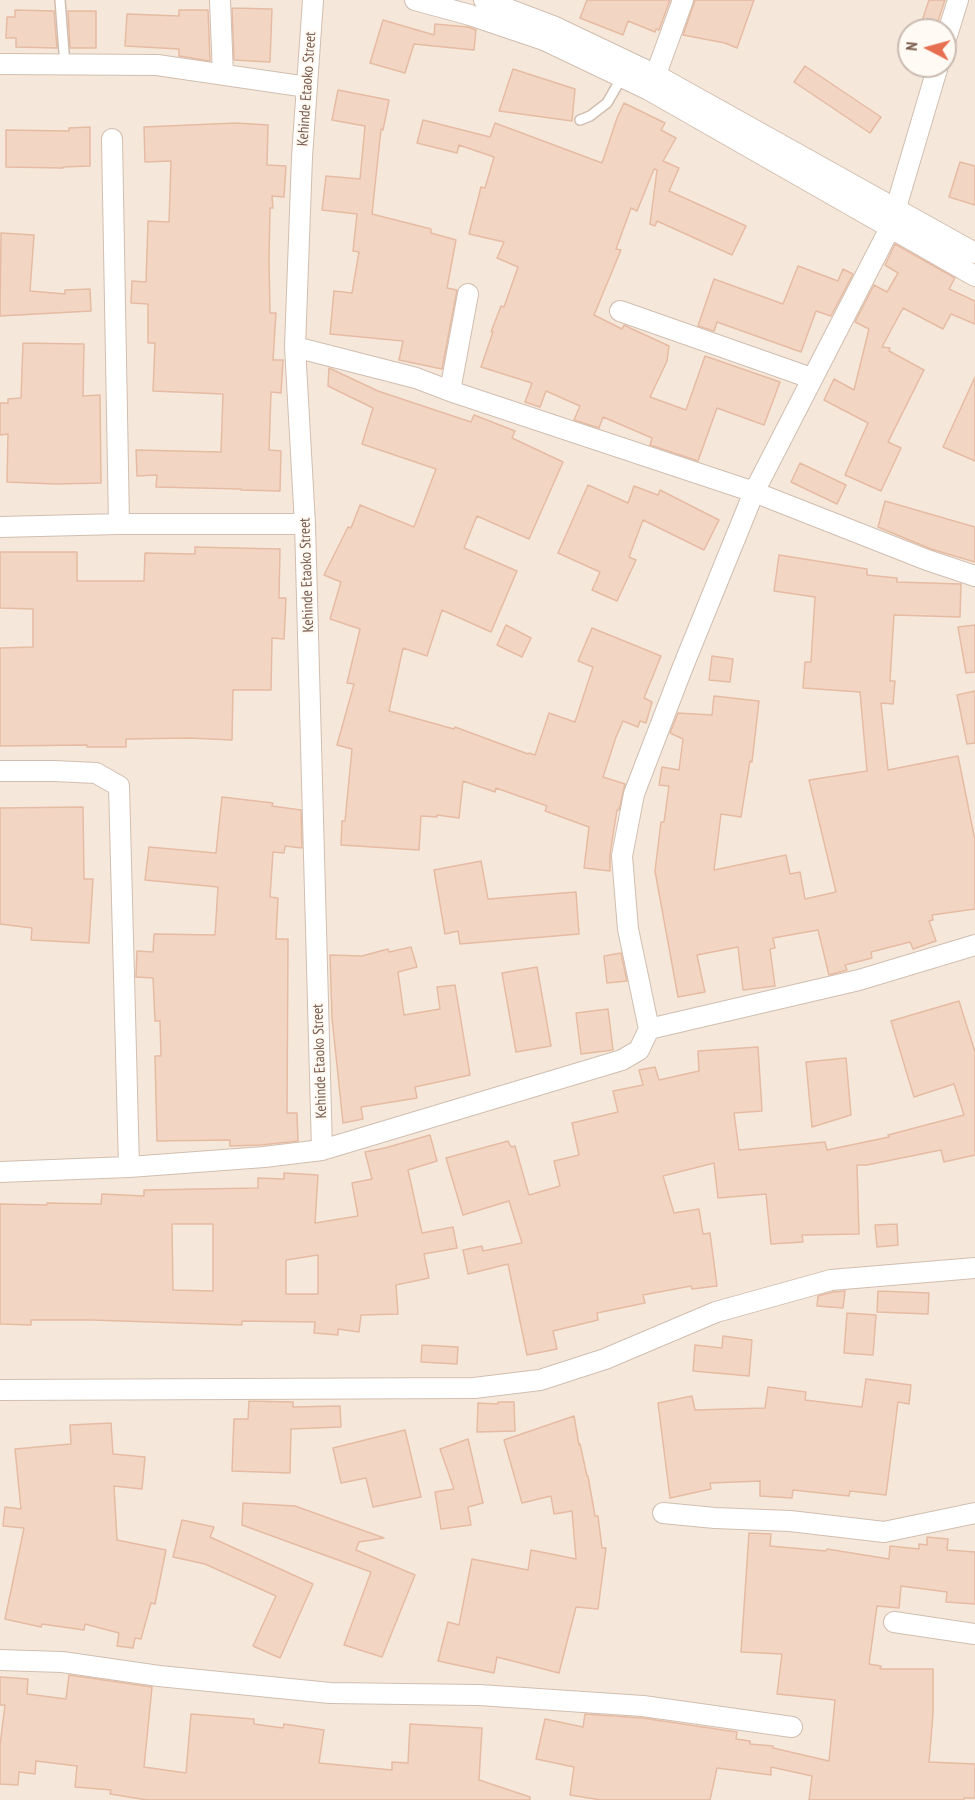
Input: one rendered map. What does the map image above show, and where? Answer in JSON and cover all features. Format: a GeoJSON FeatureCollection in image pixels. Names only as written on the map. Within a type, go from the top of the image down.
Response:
{"type":"FeatureCollection","features":[{"type":"Feature","properties":{"kind":"street"},"geometry":{"type":"LineString","coordinates":[[220,0],[223,75]]}},
{"type":"Feature","properties":{"kind":"street","name":"Kehinde Etaoko Street"},"geometry":{"type":"LineString","coordinates":[[313,0],[302,157],[295,347],[305,524],[322,1150]]}},
{"type":"Feature","properties":{"kind":"street"},"geometry":{"type":"LineString","coordinates":[[415,0],[470,15],[544,40],[622,77],[653,82],[890,228],[975,276]]}},
{"type":"Feature","properties":{"kind":"street"},"geometry":{"type":"LineString","coordinates":[[484,0],[553,26],[653,82],[895,208],[975,253]]}},
{"type":"Feature","properties":{"kind":"street"},"geometry":{"type":"LineString","coordinates":[[653,82],[683,0]]}},
{"type":"Feature","properties":{"kind":"street"},"geometry":{"type":"LineString","coordinates":[[952,18],[958,0]]}},
{"type":"Feature","properties":{"kind":"street"},"geometry":{"type":"LineString","coordinates":[[0,64],[157,65],[307,87]]}},
{"type":"Feature","properties":{"kind":"street"},"geometry":{"type":"LineString","coordinates":[[0,1172],[129,1167],[264,1157],[322,1150],[622,1060],[639,1050],[649,1029],[628,929],[622,856],[634,794],[754,492],[890,228],[934,78]]}},
{"type":"Feature","properties":{"kind":"street"},"geometry":{"type":"LineString","coordinates":[[112,139],[118,524]]}},
{"type":"Feature","properties":{"kind":"street"},"geometry":{"type":"LineString","coordinates":[[450,391],[468,294]]}},
{"type":"Feature","properties":{"kind":"street"},"geometry":{"type":"LineString","coordinates":[[620,312],[811,378]]}},
{"type":"Feature","properties":{"kind":"street"},"geometry":{"type":"LineString","coordinates":[[295,347],[416,378],[754,492],[927,560],[975,576]]}},
{"type":"Feature","properties":{"kind":"street"},"geometry":{"type":"LineString","coordinates":[[0,526],[305,524]]}},
{"type":"Feature","properties":{"kind":"street"},"geometry":{"type":"LineString","coordinates":[[0,771],[96,773],[118,786],[129,1167]]}},
{"type":"Feature","properties":{"kind":"street"},"geometry":{"type":"LineString","coordinates":[[649,1029],[859,980],[975,945]]}},
{"type":"Feature","properties":{"kind":"street"},"geometry":{"type":"LineString","coordinates":[[0,1390],[474,1388],[540,1380],[605,1359],[716,1312],[831,1280],[975,1268]]}},
{"type":"Feature","properties":{"kind":"street"},"geometry":{"type":"LineString","coordinates":[[663,1513],[790,1521],[884,1532],[975,1514]]}},
{"type":"Feature","properties":{"kind":"street"},"geometry":{"type":"LineString","coordinates":[[894,1622],[975,1634]]}},
{"type":"Feature","properties":{"kind":"street"},"geometry":{"type":"LineString","coordinates":[[0,1660],[62,1662],[159,1676],[330,1693],[479,1695],[643,1706],[792,1727]]}},
{"type":"Feature","properties":{"kind":"lane"},"geometry":{"type":"LineString","coordinates":[[60,0],[65,66]]}},
{"type":"Feature","properties":{"kind":"lane"},"geometry":{"type":"LineString","coordinates":[[580,120],[590,116],[607,102],[622,77]]}},
{"type":"Feature","properties":{"kind":"shaded area"},"geometry":{"type":"Polygon","coordinates":[[[0,0],[975,0],[975,1800],[0,1800],[0,0]]]}},
{"type":"Feature","properties":{"kind":"building"},"geometry":{"type":"Polygon","coordinates":[[[587,0],[670,0],[659,30],[656,29],[655,32],[628,21],[623,35],[580,18],[587,0]]]}},
{"type":"Feature","properties":{"kind":"building"},"geometry":{"type":"Polygon","coordinates":[[[695,0],[754,0],[737,48],[725,43],[683,35],[695,0]]]}},
{"type":"Feature","properties":{"kind":"building"},"geometry":{"type":"Polygon","coordinates":[[[929,0],[945,0],[939,18],[923,18],[929,0]]]}},
{"type":"Feature","properties":{"kind":"building"},"geometry":{"type":"Polygon","coordinates":[[[232,8],[272,9],[270,62],[234,60],[232,8]]]}},
{"type":"Feature","properties":{"kind":"building"},"geometry":{"type":"Polygon","coordinates":[[[15,10],[54,11],[57,48],[16,47],[16,38],[6,38],[7,17],[15,17],[15,10]]]}},
{"type":"Feature","properties":{"kind":"building"},"geometry":{"type":"Polygon","coordinates":[[[179,10],[208,10],[210,61],[179,56],[179,49],[125,46],[127,14],[179,16],[179,10]]]}},
{"type":"Feature","properties":{"kind":"building"},"geometry":{"type":"Polygon","coordinates":[[[68,11],[96,11],[96,48],[70,48],[68,11]]]}},
{"type":"Feature","properties":{"kind":"building"},"geometry":{"type":"Polygon","coordinates":[[[383,20],[434,35],[435,24],[468,27],[476,30],[474,50],[414,44],[405,73],[370,63],[383,20]]]}},
{"type":"Feature","properties":{"kind":"building"},"geometry":{"type":"Polygon","coordinates":[[[805,66],[881,117],[870,133],[794,82],[805,66]]]}},
{"type":"Feature","properties":{"kind":"building"},"geometry":{"type":"Polygon","coordinates":[[[513,69],[575,89],[572,121],[499,111],[513,69]]]}},
{"type":"Feature","properties":{"kind":"building"},"geometry":{"type":"Polygon","coordinates":[[[338,90],[389,100],[383,130],[381,129],[372,214],[431,229],[431,233],[456,240],[447,288],[457,290],[442,369],[399,360],[403,341],[330,334],[334,291],[352,293],[359,252],[353,251],[357,214],[322,210],[326,176],[360,179],[365,126],[332,120],[338,90]]]}},
{"type":"Feature","properties":{"kind":"building"},"geometry":{"type":"Polygon","coordinates":[[[624,103],[665,123],[661,130],[676,138],[663,161],[679,168],[669,191],[746,226],[732,255],[657,221],[655,226],[650,224],[657,170],[654,169],[637,211],[631,208],[616,249],[621,250],[594,315],[622,329],[624,325],[669,346],[667,361],[650,397],[686,410],[705,356],[780,382],[764,425],[717,408],[698,461],[650,445],[652,438],[603,417],[599,428],[574,420],[580,406],[546,391],[540,407],[525,402],[532,383],[481,367],[493,332],[491,332],[501,306],[504,307],[518,267],[497,258],[504,242],[469,234],[481,187],[485,188],[494,157],[459,145],[457,153],[417,143],[423,120],[490,137],[495,123],[602,163],[624,103]]]}},
{"type":"Feature","properties":{"kind":"building"},"geometry":{"type":"Polygon","coordinates":[[[236,123],[268,125],[267,165],[286,166],[284,197],[272,196],[269,259],[270,313],[276,313],[273,360],[283,360],[281,393],[271,392],[269,450],[281,451],[280,491],[156,487],[157,475],[137,476],[136,450],[221,452],[223,394],[153,391],[155,343],[148,343],[148,304],[131,303],[132,281],[146,282],[148,221],[169,222],[171,161],[145,162],[144,127],[236,123]]]}},
{"type":"Feature","properties":{"kind":"building"},"geometry":{"type":"Polygon","coordinates":[[[90,127],[90,166],[6,167],[6,130],[69,131],[69,128],[90,127]]]}},
{"type":"Feature","properties":{"kind":"building"},"geometry":{"type":"Polygon","coordinates":[[[960,162],[975,166],[975,205],[949,197],[960,162]]]}},
{"type":"Feature","properties":{"kind":"building"},"geometry":{"type":"Polygon","coordinates":[[[1,233],[34,235],[30,291],[65,294],[65,290],[90,289],[91,311],[0,316],[1,233]]]}},
{"type":"Feature","properties":{"kind":"building"},"geometry":{"type":"Polygon","coordinates":[[[895,244],[955,278],[949,289],[975,301],[975,324],[951,314],[943,329],[903,308],[882,347],[890,348],[889,351],[924,370],[888,442],[901,448],[881,491],[845,475],[868,423],[824,400],[834,379],[854,390],[869,329],[855,322],[874,285],[887,292],[898,273],[885,265],[895,244]]]}},
{"type":"Feature","properties":{"kind":"building"},"geometry":{"type":"Polygon","coordinates":[[[798,266],[838,281],[843,269],[853,274],[831,316],[816,311],[801,352],[717,322],[714,331],[698,326],[714,279],[783,304],[798,266]]]}},
{"type":"Feature","properties":{"kind":"building"},"geometry":{"type":"Polygon","coordinates":[[[23,343],[84,344],[83,396],[100,395],[101,483],[7,482],[8,434],[0,435],[0,403],[8,403],[8,399],[21,398],[23,343]]]}},
{"type":"Feature","properties":{"kind":"building"},"geometry":{"type":"Polygon","coordinates":[[[329,368],[378,391],[471,422],[474,415],[515,431],[512,438],[563,462],[529,539],[477,516],[464,548],[517,571],[491,632],[442,610],[427,656],[403,648],[389,711],[454,729],[455,727],[535,755],[549,713],[575,722],[593,667],[578,661],[592,628],[661,656],[644,698],[652,702],[646,723],[640,721],[638,727],[623,721],[603,777],[625,784],[619,810],[617,810],[610,854],[610,871],[584,868],[589,827],[545,811],[547,806],[496,788],[495,792],[463,781],[459,818],[437,815],[437,817],[421,816],[419,850],[341,845],[352,749],[337,745],[354,684],[347,683],[360,629],[330,619],[341,582],[324,575],[348,527],[351,528],[360,505],[414,527],[436,469],[362,444],[373,408],[328,386],[329,368]]]}},
{"type":"Feature","properties":{"kind":"building"},"geometry":{"type":"Polygon","coordinates":[[[975,377],[975,461],[943,447],[975,377]]]}},
{"type":"Feature","properties":{"kind":"building"},"geometry":{"type":"Polygon","coordinates":[[[800,463],[846,485],[837,504],[791,482],[800,463]]]}},
{"type":"Feature","properties":{"kind":"building"},"geometry":{"type":"Polygon","coordinates":[[[588,485],[628,503],[634,486],[658,495],[660,490],[719,520],[704,550],[643,520],[629,557],[636,560],[617,601],[592,590],[600,572],[558,553],[588,485]]]}},
{"type":"Feature","properties":{"kind":"building"},"geometry":{"type":"Polygon","coordinates":[[[885,501],[975,527],[975,562],[931,549],[878,527],[885,501]]]}},
{"type":"Feature","properties":{"kind":"building"},"geometry":{"type":"Polygon","coordinates":[[[195,547],[280,549],[279,598],[286,598],[284,639],[272,638],[271,690],[233,690],[232,740],[126,739],[126,747],[0,746],[0,648],[33,647],[33,609],[0,608],[0,552],[77,552],[77,581],[144,581],[145,553],[195,554],[195,547]]]}},
{"type":"Feature","properties":{"kind":"building"},"geometry":{"type":"Polygon","coordinates":[[[779,555],[867,569],[867,575],[897,578],[897,582],[961,584],[960,617],[894,615],[890,681],[895,681],[893,704],[881,703],[888,770],[958,756],[975,840],[975,909],[932,915],[933,920],[929,921],[936,941],[913,949],[910,942],[871,952],[872,958],[845,965],[847,970],[829,975],[818,930],[773,938],[775,948],[770,949],[775,986],[743,990],[738,947],[697,955],[705,992],[678,997],[655,871],[661,822],[664,822],[669,786],[659,785],[662,767],[679,770],[683,739],[670,733],[678,713],[712,715],[714,696],[759,701],[752,762],[750,761],[741,817],[721,814],[714,870],[786,855],[790,874],[800,872],[805,899],[836,892],[809,780],[867,771],[860,692],[803,688],[805,662],[811,662],[815,597],[774,591],[779,555]]]}},
{"type":"Feature","properties":{"kind":"building"},"geometry":{"type":"Polygon","coordinates":[[[506,625],[531,638],[522,657],[497,645],[506,625]]]}},
{"type":"Feature","properties":{"kind":"building"},"geometry":{"type":"Polygon","coordinates":[[[975,625],[975,672],[966,673],[958,627],[975,625]]]}},
{"type":"Feature","properties":{"kind":"building"},"geometry":{"type":"Polygon","coordinates":[[[712,656],[733,659],[730,682],[709,680],[712,656]]]}},
{"type":"Feature","properties":{"kind":"building"},"geometry":{"type":"Polygon","coordinates":[[[975,691],[975,743],[967,744],[957,695],[975,691]]]}},
{"type":"Feature","properties":{"kind":"building"},"geometry":{"type":"Polygon","coordinates":[[[222,797],[273,803],[272,806],[301,810],[302,848],[285,846],[284,853],[273,852],[270,897],[278,898],[276,939],[288,939],[287,1113],[297,1113],[298,1141],[230,1146],[230,1140],[157,1141],[155,1056],[161,1056],[160,1021],[155,1021],[153,978],[136,977],[137,951],[153,952],[154,934],[215,935],[218,887],[145,880],[149,847],[216,853],[222,797]]]}},
{"type":"Feature","properties":{"kind":"building"},"geometry":{"type":"Polygon","coordinates":[[[83,807],[84,879],[93,879],[89,943],[31,940],[32,928],[0,924],[0,808],[83,807]]]}},
{"type":"Feature","properties":{"kind":"building"},"geometry":{"type":"Polygon","coordinates":[[[481,861],[488,899],[576,892],[579,934],[460,944],[458,931],[445,934],[434,870],[481,861]]]}},
{"type":"Feature","properties":{"kind":"building"},"geometry":{"type":"Polygon","coordinates":[[[411,947],[417,967],[398,972],[404,1015],[440,1009],[437,987],[455,985],[470,1075],[415,1087],[417,1098],[361,1107],[363,1119],[343,1123],[332,1018],[330,955],[362,956],[388,949],[389,952],[411,947]]]}},
{"type":"Feature","properties":{"kind":"building"},"geometry":{"type":"Polygon","coordinates":[[[621,953],[627,981],[607,983],[604,956],[621,953]]]}},
{"type":"Feature","properties":{"kind":"building"},"geometry":{"type":"Polygon","coordinates":[[[537,967],[551,1046],[516,1052],[502,973],[537,967]]]}},
{"type":"Feature","properties":{"kind":"building"},"geometry":{"type":"Polygon","coordinates":[[[959,1001],[975,1052],[975,1155],[944,1162],[941,1150],[857,1165],[859,1234],[802,1235],[803,1242],[771,1244],[766,1194],[718,1198],[714,1163],[663,1176],[674,1213],[699,1209],[703,1234],[710,1233],[717,1286],[692,1289],[691,1286],[643,1295],[645,1303],[597,1313],[598,1320],[553,1331],[557,1349],[527,1355],[508,1264],[468,1274],[463,1250],[482,1246],[483,1251],[522,1243],[509,1201],[463,1215],[446,1158],[508,1141],[511,1147],[515,1146],[529,1195],[560,1186],[554,1161],[579,1155],[572,1123],[618,1112],[613,1091],[643,1085],[639,1070],[655,1067],[659,1080],[699,1071],[698,1051],[758,1047],[762,1111],[734,1113],[739,1150],[825,1142],[827,1150],[889,1137],[888,1135],[964,1115],[954,1084],[914,1097],[891,1021],[959,1001]]]}},
{"type":"Feature","properties":{"kind":"building"},"geometry":{"type":"Polygon","coordinates":[[[608,1009],[613,1050],[581,1054],[576,1013],[608,1009]]]}},
{"type":"Feature","properties":{"kind":"building"},"geometry":{"type":"Polygon","coordinates":[[[846,1058],[851,1115],[812,1127],[806,1062],[846,1058]]]}},
{"type":"Feature","properties":{"kind":"building"},"geometry":{"type":"Polygon","coordinates":[[[430,1135],[437,1161],[408,1170],[422,1233],[453,1227],[457,1248],[424,1254],[429,1278],[396,1285],[398,1314],[361,1315],[359,1332],[338,1329],[338,1335],[314,1333],[315,1322],[242,1321],[242,1325],[31,1320],[31,1325],[0,1324],[0,1204],[101,1204],[102,1194],[144,1196],[144,1190],[258,1188],[258,1178],[284,1179],[284,1173],[318,1175],[315,1223],[358,1216],[352,1183],[372,1179],[365,1152],[430,1135]],[[172,1224],[173,1290],[213,1291],[213,1224],[172,1224]],[[318,1255],[286,1260],[286,1294],[318,1294],[318,1255]]]}},
{"type":"Feature","properties":{"kind":"building"},"geometry":{"type":"Polygon","coordinates":[[[897,1224],[898,1245],[877,1247],[875,1225],[897,1224]]]}},
{"type":"Feature","properties":{"kind":"building"},"geometry":{"type":"Polygon","coordinates":[[[845,1291],[843,1308],[817,1306],[818,1296],[845,1291]]]}},
{"type":"Feature","properties":{"kind":"building"},"geometry":{"type":"Polygon","coordinates":[[[878,1291],[929,1293],[928,1314],[877,1312],[878,1291]]]}},
{"type":"Feature","properties":{"kind":"building"},"geometry":{"type":"Polygon","coordinates":[[[847,1313],[876,1315],[873,1355],[844,1353],[847,1313]]]}},
{"type":"Feature","properties":{"kind":"building"},"geometry":{"type":"Polygon","coordinates":[[[723,1336],[752,1340],[749,1376],[693,1371],[695,1345],[722,1348],[723,1336]]]}},
{"type":"Feature","properties":{"kind":"building"},"geometry":{"type":"Polygon","coordinates":[[[422,1345],[458,1347],[457,1364],[421,1362],[422,1345]]]}},
{"type":"Feature","properties":{"kind":"building"},"geometry":{"type":"Polygon","coordinates":[[[866,1379],[911,1385],[909,1404],[898,1402],[886,1495],[850,1491],[849,1496],[793,1490],[792,1498],[760,1496],[760,1481],[710,1483],[711,1489],[670,1498],[658,1403],[692,1396],[695,1410],[765,1408],[768,1387],[806,1392],[805,1400],[862,1407],[866,1379]]]}},
{"type":"Feature","properties":{"kind":"building"},"geometry":{"type":"Polygon","coordinates":[[[249,1401],[293,1402],[293,1407],[340,1406],[341,1427],[291,1429],[290,1473],[232,1471],[234,1419],[248,1419],[249,1401]]]}},
{"type":"Feature","properties":{"kind":"building"},"geometry":{"type":"Polygon","coordinates":[[[498,1402],[514,1402],[515,1431],[477,1432],[478,1403],[498,1404],[498,1402]]]}},
{"type":"Feature","properties":{"kind":"building"},"geometry":{"type":"Polygon","coordinates":[[[574,1416],[595,1516],[598,1516],[602,1548],[606,1548],[598,1609],[576,1607],[559,1673],[497,1657],[494,1673],[438,1661],[448,1622],[459,1625],[472,1559],[528,1570],[531,1550],[576,1559],[572,1511],[554,1514],[551,1496],[522,1503],[504,1440],[574,1416]]]}},
{"type":"Feature","properties":{"kind":"building"},"geometry":{"type":"Polygon","coordinates":[[[111,1423],[113,1454],[145,1457],[142,1489],[114,1486],[117,1540],[166,1550],[155,1604],[151,1603],[141,1639],[135,1638],[133,1648],[117,1646],[119,1633],[85,1624],[84,1630],[42,1624],[41,1627],[5,1619],[24,1528],[3,1526],[5,1507],[21,1509],[15,1449],[71,1444],[70,1425],[111,1423]]]}},
{"type":"Feature","properties":{"kind":"building"},"geometry":{"type":"Polygon","coordinates":[[[405,1430],[421,1497],[373,1507],[366,1478],[341,1483],[333,1448],[405,1430]]]}},
{"type":"Feature","properties":{"kind":"building"},"geometry":{"type":"Polygon","coordinates":[[[468,1439],[483,1503],[468,1507],[471,1525],[441,1529],[435,1492],[454,1489],[440,1449],[468,1439]]]}},
{"type":"Feature","properties":{"kind":"building"},"geometry":{"type":"Polygon","coordinates":[[[243,1503],[295,1506],[384,1538],[359,1542],[356,1550],[415,1575],[382,1657],[344,1645],[371,1572],[242,1525],[243,1503]]]}},
{"type":"Feature","properties":{"kind":"building"},"geometry":{"type":"Polygon","coordinates":[[[182,1520],[214,1527],[210,1537],[313,1584],[280,1658],[253,1646],[276,1596],[205,1564],[173,1557],[182,1520]]]}},
{"type":"Feature","properties":{"kind":"building"},"geometry":{"type":"Polygon","coordinates":[[[749,1533],[771,1534],[770,1546],[826,1551],[827,1549],[889,1559],[890,1546],[919,1549],[919,1544],[927,1545],[927,1537],[948,1539],[947,1550],[975,1552],[975,1604],[946,1602],[947,1592],[901,1586],[899,1608],[877,1606],[869,1664],[881,1666],[880,1669],[933,1669],[933,1714],[929,1762],[975,1764],[975,1798],[964,1798],[964,1800],[809,1800],[812,1776],[771,1767],[771,1775],[717,1768],[710,1800],[601,1800],[570,1795],[574,1767],[536,1759],[545,1719],[583,1727],[585,1714],[642,1718],[737,1732],[736,1739],[750,1741],[750,1744],[773,1746],[773,1748],[829,1761],[835,1700],[777,1694],[782,1654],[741,1652],[749,1533]]]}},
{"type":"Feature","properties":{"kind":"building"},"geometry":{"type":"Polygon","coordinates":[[[69,1675],[152,1687],[144,1767],[186,1773],[191,1714],[254,1719],[254,1724],[283,1728],[284,1724],[324,1730],[319,1763],[392,1770],[392,1762],[408,1763],[410,1724],[482,1728],[479,1780],[530,1797],[530,1800],[147,1800],[110,1794],[111,1790],[75,1787],[77,1766],[36,1761],[35,1774],[19,1772],[18,1785],[0,1784],[0,1746],[5,1705],[0,1705],[0,1677],[28,1679],[27,1694],[66,1699],[69,1675]]]}}]}
